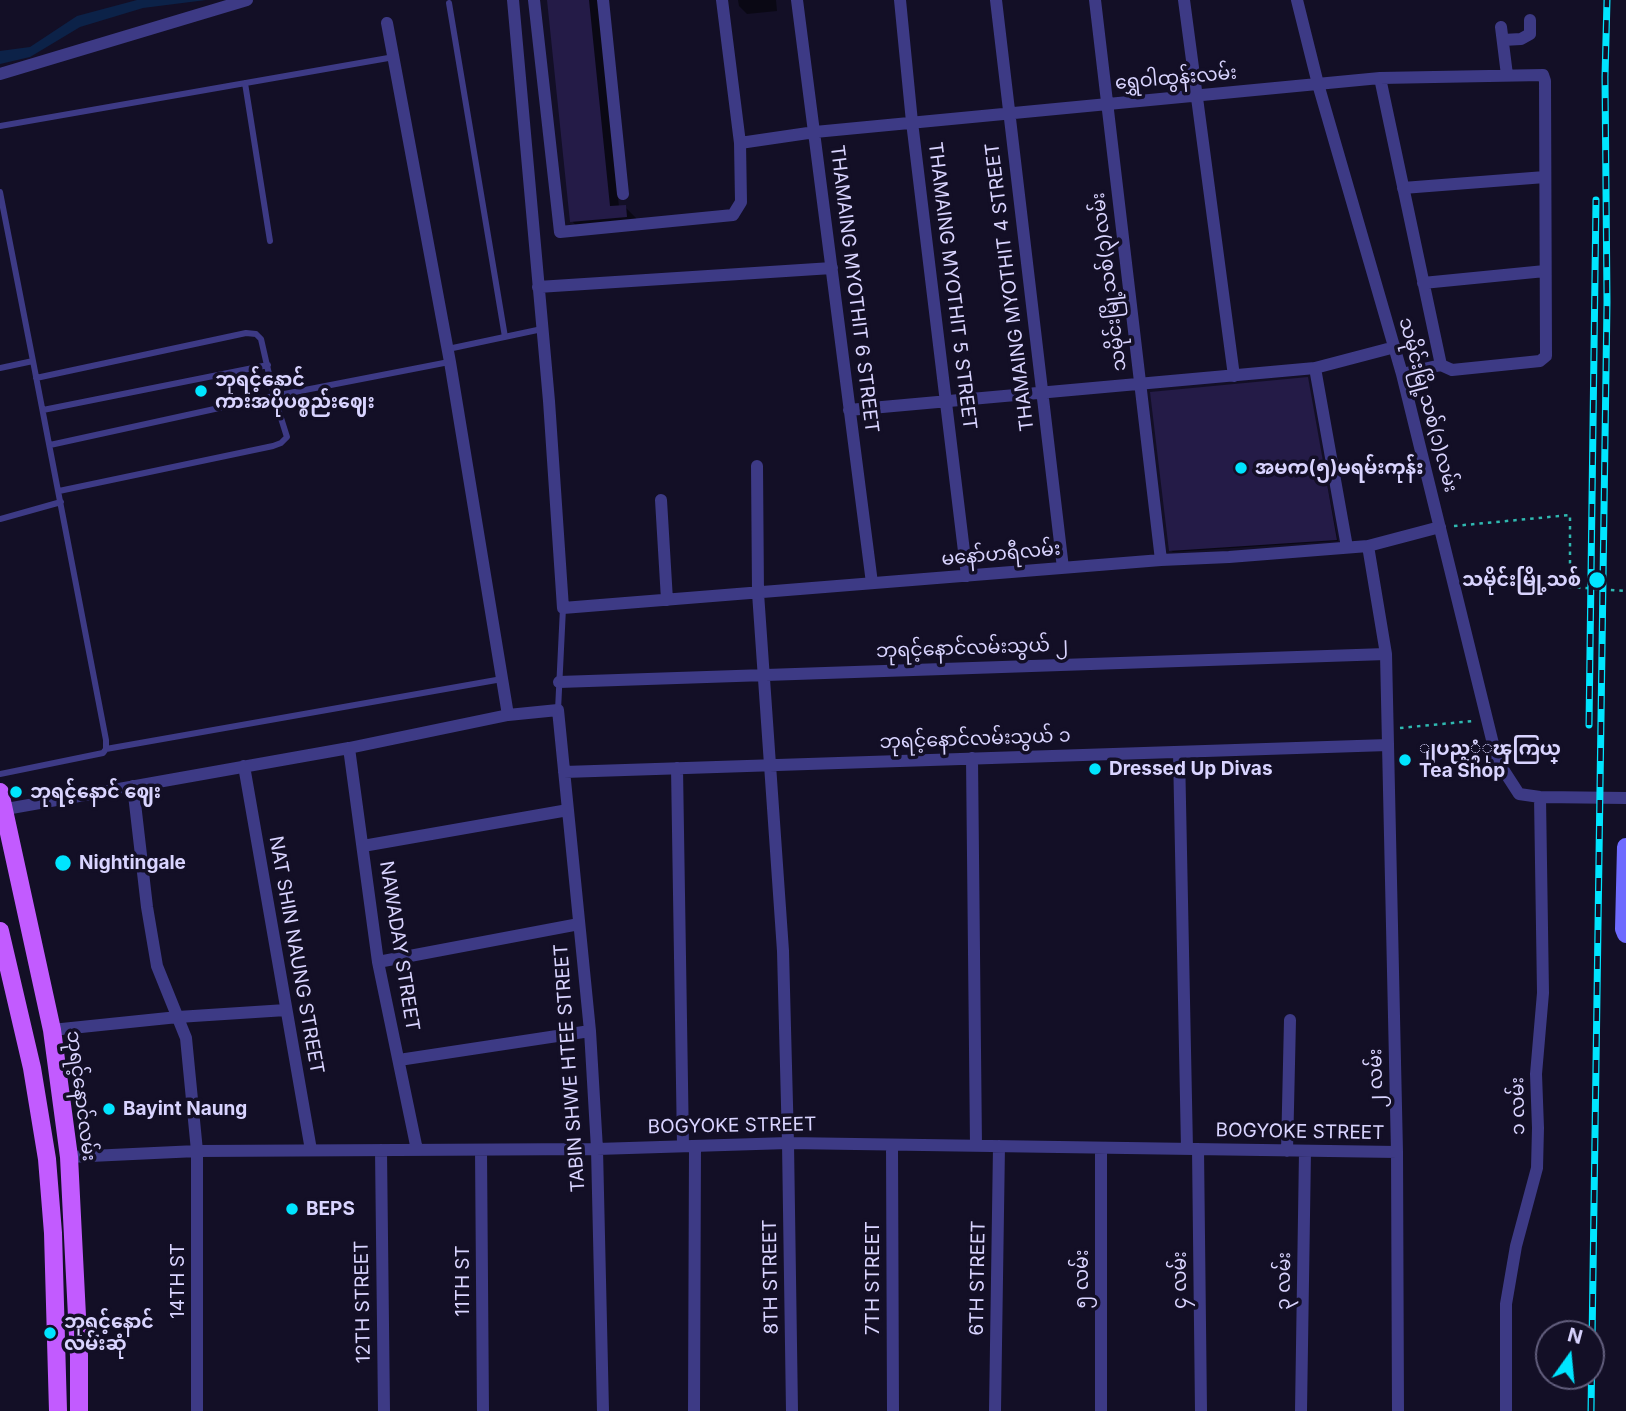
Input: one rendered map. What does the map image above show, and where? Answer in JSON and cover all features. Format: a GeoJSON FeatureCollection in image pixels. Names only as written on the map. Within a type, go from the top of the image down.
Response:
{"type":"FeatureCollection","features":[{"type":"Feature","properties":{"kind":"main road","name":"ဘုရင့်နောင်လမ်း"},"geometry":{"type":"LineString","coordinates":[[1,804],[52,1030],[69,1157],[79,1356],[79,1411]]}},
{"type":"Feature","properties":{"kind":"main road"},"geometry":{"type":"LineString","coordinates":[[1626,847],[1626,934]]}},
{"type":"Feature","properties":{"kind":"main road"},"geometry":{"type":"LineString","coordinates":[[0,931],[32,1068],[47,1158],[53,1233],[58,1411]]}},
{"type":"Feature","properties":{"kind":"street"},"geometry":{"type":"LineString","coordinates":[[0,74],[247,0]]}},
{"type":"Feature","properties":{"kind":"street"},"geometry":{"type":"LineString","coordinates":[[513,0],[563,608]]}},
{"type":"Feature","properties":{"kind":"street"},"geometry":{"type":"LineString","coordinates":[[534,0],[560,232],[733,215],[741,202],[740,143],[722,0]]}},
{"type":"Feature","properties":{"kind":"street"},"geometry":{"type":"LineString","coordinates":[[603,0],[623,194]]}},
{"type":"Feature","properties":{"kind":"street","name":"THAMAING MYOTHIT 6 STREET"},"geometry":{"type":"LineString","coordinates":[[797,0],[872,583]]}},
{"type":"Feature","properties":{"kind":"street","name":"THAMAING MYOTHIT 5 STREET"},"geometry":{"type":"LineString","coordinates":[[900,0],[912,122],[967,576]]}},
{"type":"Feature","properties":{"kind":"street","name":"THAMAING MYOTHIT 4 STREET"},"geometry":{"type":"LineString","coordinates":[[996,0],[1063,568]]}},
{"type":"Feature","properties":{"kind":"street","name":"သမိုင်းမြို့သစ်(၃)လမ်း"},"geometry":{"type":"LineString","coordinates":[[1095,0],[1161,560]]}},
{"type":"Feature","properties":{"kind":"street"},"geometry":{"type":"LineString","coordinates":[[1184,0],[1234,376]]}},
{"type":"Feature","properties":{"kind":"street","name":"သမိုင်းမြို့သစ်(၁)လမ်း"},"geometry":{"type":"LineString","coordinates":[[1297,0],[1318,84],[1395,347],[1497,760],[1519,794],[1541,797]]}},
{"type":"Feature","properties":{"kind":"street"},"geometry":{"type":"LineString","coordinates":[[1507,75],[1502,34],[1521,39],[1530,34],[1530,20]]}},
{"type":"Feature","properties":{"kind":"street"},"geometry":{"type":"LineString","coordinates":[[387,23],[449,356],[508,715]]}},
{"type":"Feature","properties":{"kind":"street","name":"ရွှေဝါထွန်းလမ်း"},"geometry":{"type":"LineString","coordinates":[[740,143],[912,122],[1380,78],[1543,75],[1545,177]]}},
{"type":"Feature","properties":{"kind":"street"},"geometry":{"type":"LineString","coordinates":[[1380,78],[1441,365]]}},
{"type":"Feature","properties":{"kind":"street"},"geometry":{"type":"LineString","coordinates":[[1402,374],[1441,365],[1452,370],[1544,359],[1546,356],[1545,177],[1403,188]]}},
{"type":"Feature","properties":{"kind":"street"},"geometry":{"type":"LineString","coordinates":[[538,287],[832,268]]}},
{"type":"Feature","properties":{"kind":"street"},"geometry":{"type":"LineString","coordinates":[[1423,283],[1545,271]]}},
{"type":"Feature","properties":{"kind":"street"},"geometry":{"type":"LineString","coordinates":[[849,410],[1315,368],[1395,347]]}},
{"type":"Feature","properties":{"kind":"street"},"geometry":{"type":"LineString","coordinates":[[1315,368],[1347,547]]}},
{"type":"Feature","properties":{"kind":"street","name":"8TH STREET"},"geometry":{"type":"LineString","coordinates":[[757,466],[762,675],[783,951],[792,1411]]}},
{"type":"Feature","properties":{"kind":"street"},"geometry":{"type":"LineString","coordinates":[[661,500],[667,600]]}},
{"type":"Feature","properties":{"kind":"street","name":"မနော်ဟရီလမ်း"},"geometry":{"type":"LineString","coordinates":[[563,608],[1368,546],[1440,527]]}},
{"type":"Feature","properties":{"kind":"street","name":"၂ လမ်း"},"geometry":{"type":"LineString","coordinates":[[1368,546],[1387,654],[1397,1152],[1398,1411]]}},
{"type":"Feature","properties":{"kind":"street","name":"ဘုရင့်နောင်လမ်းသွယ် ၂"},"geometry":{"type":"LineString","coordinates":[[559,681],[1387,654]]}},
{"type":"Feature","properties":{"kind":"street"},"geometry":{"type":"LineString","coordinates":[[1,804],[133,786],[349,748],[508,715],[558,710]]}},
{"type":"Feature","properties":{"kind":"street","name":"TABIN SHWE HTEE STREET"},"geometry":{"type":"LineString","coordinates":[[558,710],[590,1031],[597,1149],[603,1411]]}},
{"type":"Feature","properties":{"kind":"street","name":"ဘုရင့်နောင်လမ်းသွယ် ၁"},"geometry":{"type":"LineString","coordinates":[[564,772],[1388,745]]}},
{"type":"Feature","properties":{"kind":"street","name":"NAWADAY STREET"},"geometry":{"type":"LineString","coordinates":[[349,748],[378,962],[417,1150]]}},
{"type":"Feature","properties":{"kind":"street","name":"၄ လမ်း"},"geometry":{"type":"LineString","coordinates":[[1179,752],[1201,1411]]}},
{"type":"Feature","properties":{"kind":"street"},"geometry":{"type":"LineString","coordinates":[[972,758],[976,1146]]}},
{"type":"Feature","properties":{"kind":"street","name":"NAT SHIN NAUNG STREET"},"geometry":{"type":"LineString","coordinates":[[244,766],[311,1150]]}},
{"type":"Feature","properties":{"kind":"street"},"geometry":{"type":"LineString","coordinates":[[677,768],[694,1411]]}},
{"type":"Feature","properties":{"kind":"street","name":"14TH ST"},"geometry":{"type":"LineString","coordinates":[[133,786],[147,907],[158,966],[186,1038],[197,1151],[197,1411]]}},
{"type":"Feature","properties":{"kind":"street"},"geometry":{"type":"LineString","coordinates":[[1541,797],[1626,798]]}},
{"type":"Feature","properties":{"kind":"street","name":"၁ လမ်း"},"geometry":{"type":"LineString","coordinates":[[1506,1411],[1506,1304],[1516,1246],[1537,1168],[1536,1074],[1543,993],[1541,797]]}},
{"type":"Feature","properties":{"kind":"street"},"geometry":{"type":"LineString","coordinates":[[363,846],[568,810]]}},
{"type":"Feature","properties":{"kind":"street"},"geometry":{"type":"LineString","coordinates":[[378,962],[579,925]]}},
{"type":"Feature","properties":{"kind":"street"},"geometry":{"type":"LineString","coordinates":[[52,1030],[178,1017],[286,1010]]}},
{"type":"Feature","properties":{"kind":"street"},"geometry":{"type":"LineString","coordinates":[[1287,1151],[1290,1020]]}},
{"type":"Feature","properties":{"kind":"street"},"geometry":{"type":"LineString","coordinates":[[399,1059],[590,1031]]}},
{"type":"Feature","properties":{"kind":"street","name":"BOGYOKE STREET"},"geometry":{"type":"LineString","coordinates":[[69,1157],[197,1151],[597,1149],[788,1143],[1397,1152]]}},
{"type":"Feature","properties":{"kind":"street","name":"7TH STREET"},"geometry":{"type":"LineString","coordinates":[[892,1144],[893,1411]]}},
{"type":"Feature","properties":{"kind":"street","name":"6TH STREET"},"geometry":{"type":"LineString","coordinates":[[995,1411],[999,1146]]}},
{"type":"Feature","properties":{"kind":"street","name":"၅ လမ်း"},"geometry":{"type":"LineString","coordinates":[[1101,1148],[1101,1411]]}},
{"type":"Feature","properties":{"kind":"street","name":"12TH STREET"},"geometry":{"type":"LineString","coordinates":[[381,1150],[384,1411]]}},
{"type":"Feature","properties":{"kind":"street","name":"11TH ST"},"geometry":{"type":"LineString","coordinates":[[481,1150],[483,1411]]}},
{"type":"Feature","properties":{"kind":"street","name":"၃ လမ်း"},"geometry":{"type":"LineString","coordinates":[[1301,1411],[1305,1151]]}},
{"type":"Feature","properties":{"kind":"lane"},"geometry":{"type":"LineString","coordinates":[[449,3],[505,337]]}},
{"type":"Feature","properties":{"kind":"lane"},"geometry":{"type":"LineString","coordinates":[[0,126],[394,57]]}},
{"type":"Feature","properties":{"kind":"lane"},"geometry":{"type":"LineString","coordinates":[[245,83],[270,241]]}},
{"type":"Feature","properties":{"kind":"lane"},"geometry":{"type":"LineString","coordinates":[[0,192],[97,687],[106,749]]}},
{"type":"Feature","properties":{"kind":"lane"},"geometry":{"type":"LineString","coordinates":[[50,445],[449,356],[505,337],[542,329]]}},
{"type":"Feature","properties":{"kind":"lane"},"geometry":{"type":"LineString","coordinates":[[36,378],[246,333],[256,334],[261,339],[287,437],[281,443],[59,491]]}},
{"type":"Feature","properties":{"kind":"lane"},"geometry":{"type":"LineString","coordinates":[[0,368],[33,361]]}},
{"type":"Feature","properties":{"kind":"lane"},"geometry":{"type":"LineString","coordinates":[[43,410],[268,365]]}},
{"type":"Feature","properties":{"kind":"lane"},"geometry":{"type":"LineString","coordinates":[[0,519],[61,502]]}},
{"type":"Feature","properties":{"kind":"lane"},"geometry":{"type":"LineString","coordinates":[[558,710],[563,608]]}},
{"type":"Feature","properties":{"kind":"lane"},"geometry":{"type":"LineString","coordinates":[[0,774],[103,752],[106,749],[502,679]]}},
{"type":"Feature","properties":{"kind":"path"},"geometry":{"type":"LineString","coordinates":[[1440,527],[1570,515],[1570,587],[1626,591]]}},
{"type":"Feature","properties":{"kind":"path"},"geometry":{"type":"LineString","coordinates":[[1388,729],[1487,720]]}},
{"type":"Feature","properties":{"kind":"water"},"geometry":{"type":"Polygon","coordinates":[[[137,0],[206,0],[143,8],[80,27],[30,57],[0,64],[0,51],[30,47],[77,16],[137,0]]]}},
{"type":"Feature","properties":{"kind":"building"},"geometry":{"type":"Polygon","coordinates":[[[547,0],[589,0],[610,206],[626,205],[627,217],[570,222],[547,0]]]}},
{"type":"Feature","properties":{"kind":"building","name":"အမက(၅)မရမ်းကုန်း"},"geometry":{"type":"Polygon","coordinates":[[[1308,377],[1337,540],[1169,551],[1150,392],[1308,377]]]}},
{"type":"Feature","properties":{"kind":"railway"},"geometry":{"type":"LineString","coordinates":[[1591,1411],[1607,302],[1607,0]]}},
{"type":"Feature","properties":{"kind":"railway"},"geometry":{"type":"LineString","coordinates":[[1589,725],[1596,200]]}},
{"type":"Feature","properties":{"kind":"place","name":"ဘုရင့်နောင် ကားအပိုပစ္စည်းဈေး"},"geometry":{"type":"Point","coordinates":[201,391]}},
{"type":"Feature","properties":{"kind":"place","name":"အမက(၅)မရမ်းကုန်း"},"geometry":{"type":"Point","coordinates":[1241,468]}},
{"type":"Feature","properties":{"kind":"place","name":"သမိုင်းမြို့သစ်"},"geometry":{"type":"Point","coordinates":[1597,580]}},
{"type":"Feature","properties":{"kind":"place","name":"ျပည့္စံုၾကြယ္ Tea Shop"},"geometry":{"type":"Point","coordinates":[1405,760]}},
{"type":"Feature","properties":{"kind":"place","name":"Dressed Up Divas"},"geometry":{"type":"Point","coordinates":[1095,769]}},
{"type":"Feature","properties":{"kind":"place","name":"ဘုရင့်နောင် ဈေး"},"geometry":{"type":"Point","coordinates":[16,792]}},
{"type":"Feature","properties":{"kind":"place","name":"Nightingale"},"geometry":{"type":"Point","coordinates":[63,863]}},
{"type":"Feature","properties":{"kind":"place","name":"Bayint Naung"},"geometry":{"type":"Point","coordinates":[109,1109]}},
{"type":"Feature","properties":{"kind":"place","name":"BEPS"},"geometry":{"type":"Point","coordinates":[292,1209]}},
{"type":"Feature","properties":{"kind":"place","name":"ဘုရင့်နောင် လမ်းဆုံ"},"geometry":{"type":"Point","coordinates":[50,1333]}}]}
